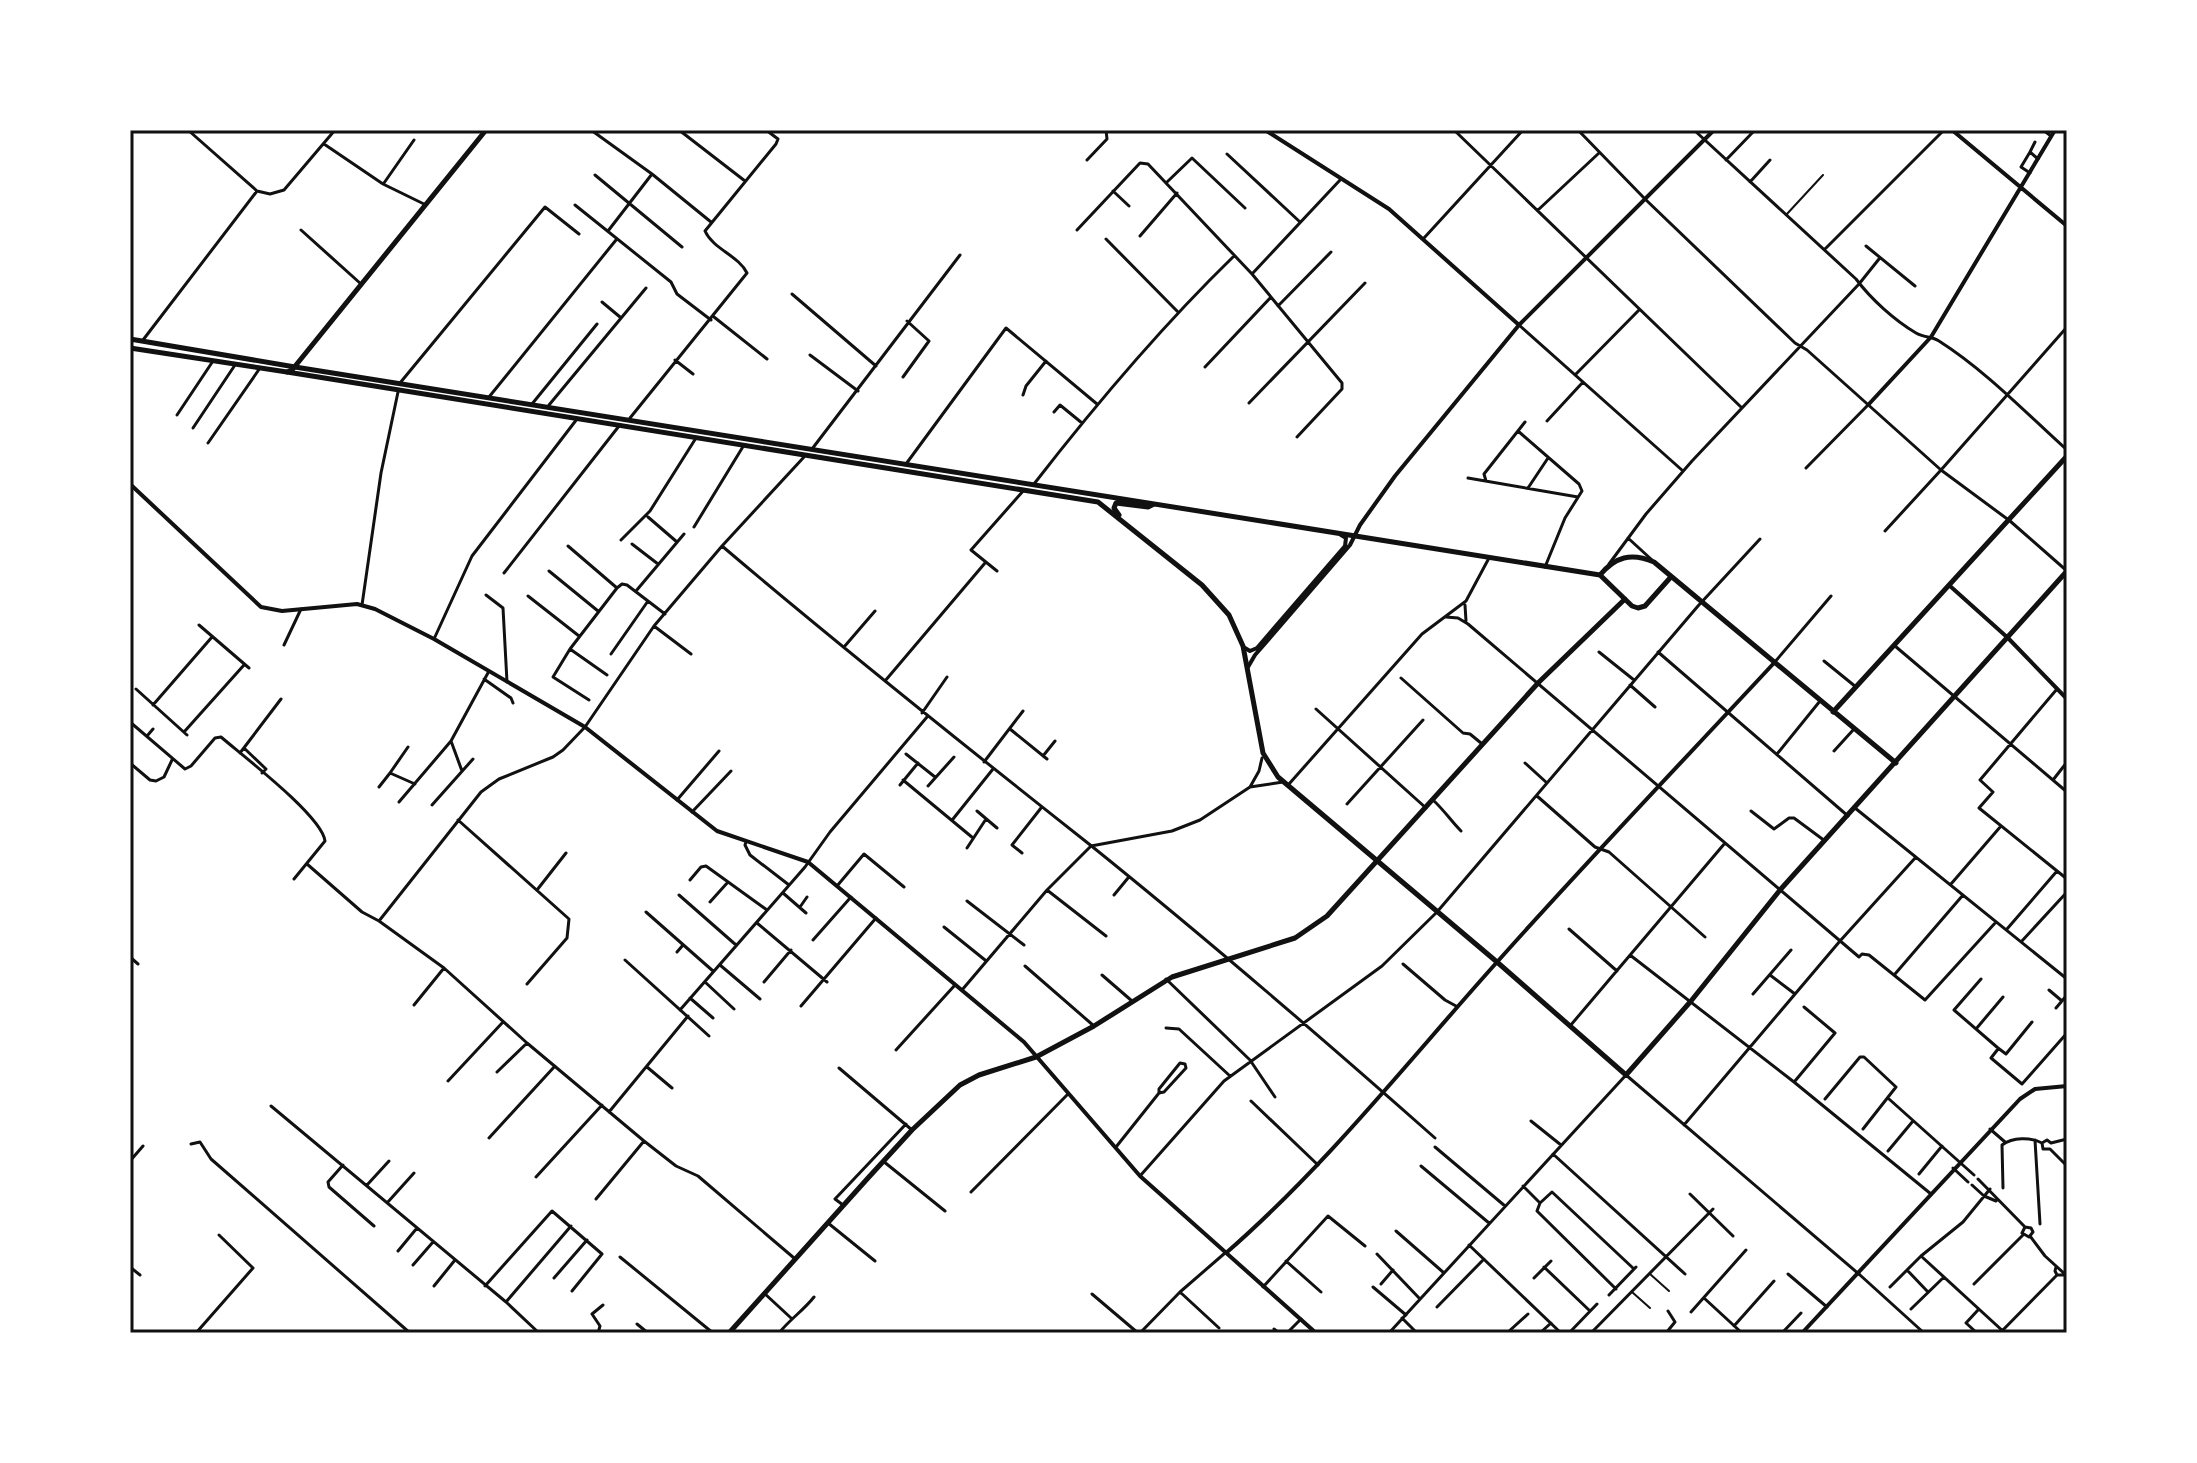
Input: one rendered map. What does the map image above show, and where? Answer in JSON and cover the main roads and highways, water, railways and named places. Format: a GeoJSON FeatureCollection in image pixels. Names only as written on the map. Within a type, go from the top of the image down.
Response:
{"type":"FeatureCollection","features":[{"type":"Feature","properties":{"kind":"main road"},"geometry":{"type":"LineString","coordinates":[[287,372],[295,367],[486,130]]}},
{"type":"Feature","properties":{"kind":"main road"},"geometry":{"type":"LineString","coordinates":[[130,339],[577,419],[1094,501],[1215,598],[1229,615],[1243,646],[1265,760],[1284,784],[1497,962],[1626,1075],[1691,1001],[1780,890],[1956,698],[2067,571]]}},
{"type":"Feature","properties":{"kind":"main road"},"geometry":{"type":"LineString","coordinates":[[132,350],[489,397],[1600,575],[1638,608],[1645,606],[1670,578]]}},
{"type":"Feature","properties":{"kind":"main road"},"geometry":{"type":"LineString","coordinates":[[1833,712],[2067,456]]}},
{"type":"Feature","properties":{"kind":"main road"},"geometry":{"type":"LineString","coordinates":[[1119,519],[1114,508],[1116,503],[1148,507],[1155,504]]}},
{"type":"Feature","properties":{"kind":"main road"},"geometry":{"type":"LineString","coordinates":[[1600,575],[1615,560],[1629,556],[1654,562],[1896,763]]}},
{"type":"Feature","properties":{"kind":"main road"},"geometry":{"type":"LineString","coordinates":[[729,1333],[912,1130],[970,1079],[1036,1057],[1094,1026],[1166,979],[1303,934],[1327,916],[1539,682],[1625,599]]}}]}
